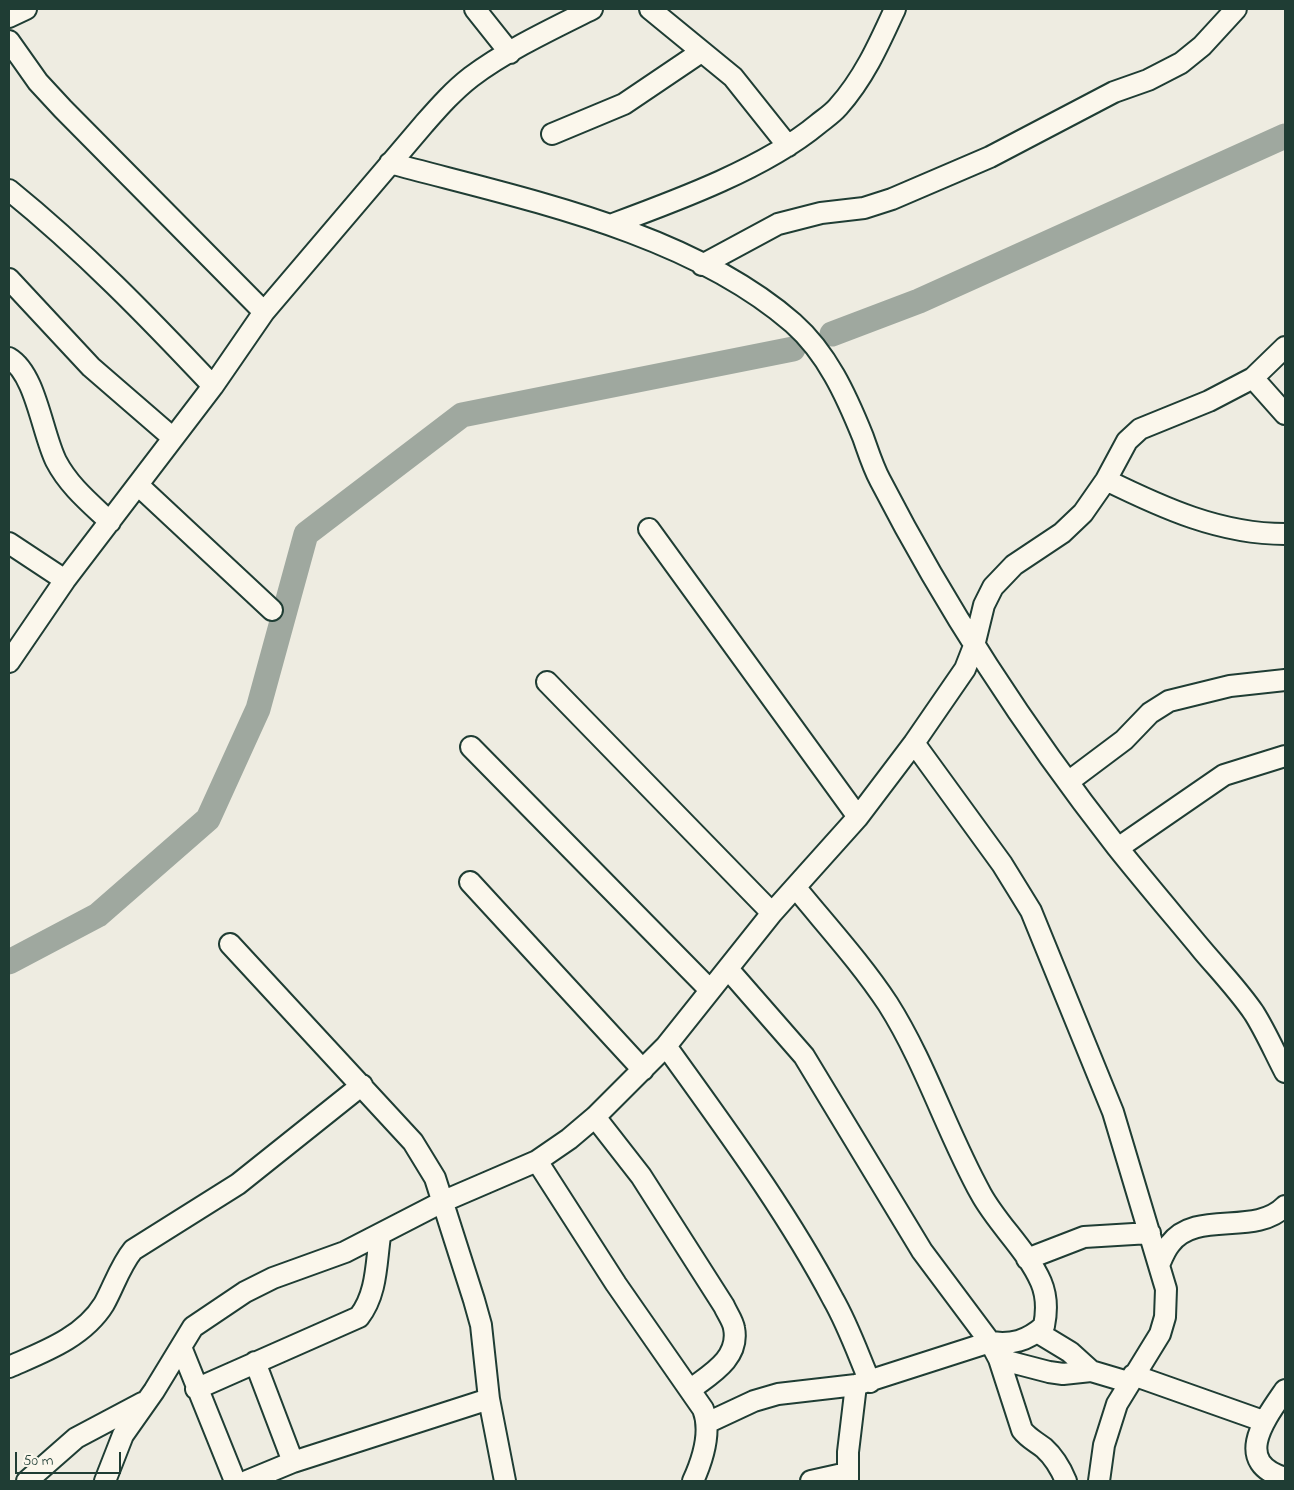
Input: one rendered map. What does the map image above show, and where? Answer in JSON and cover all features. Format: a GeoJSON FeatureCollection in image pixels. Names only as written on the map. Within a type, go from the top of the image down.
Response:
{"type":"FeatureCollection","features":[{"type":"Feature","properties":{"kind":"street"},"geometry":{"type":"LineString","coordinates":[[9,18],[26,9]]}},
{"type":"Feature","properties":{"kind":"street"},"geometry":{"type":"LineString","coordinates":[[475,9],[510,53]]}},
{"type":"Feature","properties":{"kind":"street"},"geometry":{"type":"LineString","coordinates":[[9,662],[65,580],[213,386],[264,312],[451,94],[472,77],[510,53],[592,9]]}},
{"type":"Feature","properties":{"kind":"street"},"geometry":{"type":"LineString","coordinates":[[650,9],[733,77],[788,146]]}},
{"type":"Feature","properties":{"kind":"street"},"geometry":{"type":"LineString","coordinates":[[613,224],[705,186],[788,146],[836,110],[868,68],[895,9]]}},
{"type":"Feature","properties":{"kind":"street"},"geometry":{"type":"LineString","coordinates":[[702,265],[778,224],[821,213],[864,208],[892,199],[990,158],[1114,92],[1148,80],[1180,63],[1202,46],[1236,9]]}},
{"type":"Feature","properties":{"kind":"street"},"geometry":{"type":"LineString","coordinates":[[9,41],[38,82],[63,109],[264,312]]}},
{"type":"Feature","properties":{"kind":"street"},"geometry":{"type":"LineString","coordinates":[[552,134],[624,104],[701,52]]}},
{"type":"Feature","properties":{"kind":"street"},"geometry":{"type":"LineString","coordinates":[[390,163],[613,224],[702,265],[756,294],[794,324],[818,349],[832,371],[853,414],[878,478],[974,646],[1033,736],[1118,848],[1253,1011],[1285,1072]]}},
{"type":"Feature","properties":{"kind":"street"},"geometry":{"type":"LineString","coordinates":[[9,190],[69,241],[120,289],[213,386]]}},
{"type":"Feature","properties":{"kind":"street"},"geometry":{"type":"LineString","coordinates":[[9,279],[90,367],[173,438]]}},
{"type":"Feature","properties":{"kind":"street"},"geometry":{"type":"LineString","coordinates":[[105,1481],[122,1435],[148,1400],[193,1327],[245,1292],[273,1278],[345,1252],[380,1236],[444,1201],[537,1161],[569,1139],[595,1117],[666,1046],[709,989],[728,969],[772,913],[858,817],[914,743],[964,668],[974,646],[984,605],[993,587],[1014,565],[1069,526],[1083,512],[1106,480],[1127,441],[1140,429],[1209,401],[1253,378],[1285,347]]}},
{"type":"Feature","properties":{"kind":"street"},"geometry":{"type":"LineString","coordinates":[[9,358],[26,375],[56,460],[68,481],[110,522]]}},
{"type":"Feature","properties":{"kind":"street"},"geometry":{"type":"LineString","coordinates":[[1253,378],[1285,414]]}},
{"type":"Feature","properties":{"kind":"street"},"geometry":{"type":"LineString","coordinates":[[1106,480],[1186,517],[1238,530],[1265,534],[1285,534]]}},
{"type":"Feature","properties":{"kind":"street"},"geometry":{"type":"LineString","coordinates":[[138,485],[272,610]]}},
{"type":"Feature","properties":{"kind":"street"},"geometry":{"type":"LineString","coordinates":[[649,529],[858,817]]}},
{"type":"Feature","properties":{"kind":"street"},"geometry":{"type":"LineString","coordinates":[[9,543],[65,580]]}},
{"type":"Feature","properties":{"kind":"street"},"geometry":{"type":"LineString","coordinates":[[1068,782],[1124,740],[1150,713],[1169,701],[1230,686],[1285,680]]}},
{"type":"Feature","properties":{"kind":"street"},"geometry":{"type":"LineString","coordinates":[[547,682],[772,913]]}},
{"type":"Feature","properties":{"kind":"street"},"geometry":{"type":"LineString","coordinates":[[914,743],[1002,864],[1030,911],[1113,1112],[1166,1289],[1165,1317],[1153,1347],[1131,1379],[1117,1404],[1104,1445],[1099,1481]]}},
{"type":"Feature","properties":{"kind":"street"},"geometry":{"type":"LineString","coordinates":[[471,746],[709,989]]}},
{"type":"Feature","properties":{"kind":"street"},"geometry":{"type":"LineString","coordinates":[[1118,848],[1224,775],[1285,756]]}},
{"type":"Feature","properties":{"kind":"street"},"geometry":{"type":"LineString","coordinates":[[470,882],[643,1070]]}},
{"type":"Feature","properties":{"kind":"street"},"geometry":{"type":"LineString","coordinates":[[708,1422],[754,1401],[778,1394],[863,1383],[995,1350],[1016,1343],[1044,1326],[1047,1302],[1041,1282],[982,1196],[926,1072],[887,1004],[796,888]]}},
{"type":"Feature","properties":{"kind":"street"},"geometry":{"type":"LineString","coordinates":[[230,944],[362,1085],[424,1158],[444,1201],[481,1325],[489,1399],[505,1481]]}},
{"type":"Feature","properties":{"kind":"street"},"geometry":{"type":"LineString","coordinates":[[728,969],[804,1056],[922,1251],[995,1350],[1022,1430],[1028,1438],[1044,1448],[1054,1459],[1066,1481]]}},
{"type":"Feature","properties":{"kind":"street"},"geometry":{"type":"LineString","coordinates":[[666,1046],[726,1130],[834,1299],[863,1383],[848,1477],[812,1481]]}},
{"type":"Feature","properties":{"kind":"street"},"geometry":{"type":"LineString","coordinates":[[9,1367],[63,1343],[82,1329],[102,1307],[126,1258],[133,1250],[238,1184],[362,1085]]}},
{"type":"Feature","properties":{"kind":"street"},"geometry":{"type":"LineString","coordinates":[[595,1117],[641,1176],[724,1306],[734,1327],[734,1348],[721,1367],[691,1389]]}},
{"type":"Feature","properties":{"kind":"street"},"geometry":{"type":"LineString","coordinates":[[537,1161],[616,1284],[691,1389],[703,1409],[708,1422],[707,1440],[693,1481]]}},
{"type":"Feature","properties":{"kind":"street"},"geometry":{"type":"LineString","coordinates":[[1159,1265],[1170,1244],[1182,1233],[1200,1227],[1262,1219],[1285,1206]]}},
{"type":"Feature","properties":{"kind":"street"},"geometry":{"type":"LineString","coordinates":[[1027,1259],[1084,1237],[1150,1233]]}},
{"type":"Feature","properties":{"kind":"street"},"geometry":{"type":"LineString","coordinates":[[196,1389],[359,1317],[368,1306],[372,1292],[380,1236]]}},
{"type":"Feature","properties":{"kind":"street"},"geometry":{"type":"LineString","coordinates":[[1037,1332],[1070,1352],[1090,1371]]}},
{"type":"Feature","properties":{"kind":"street"},"geometry":{"type":"LineString","coordinates":[[181,1347],[196,1389],[235,1481]]}},
{"type":"Feature","properties":{"kind":"street"},"geometry":{"type":"LineString","coordinates":[[995,1350],[1049,1372],[1077,1373],[1090,1371],[1131,1379],[1263,1421]]}},
{"type":"Feature","properties":{"kind":"street"},"geometry":{"type":"LineString","coordinates":[[256,1362],[292,1462]]}},
{"type":"Feature","properties":{"kind":"street"},"geometry":{"type":"LineString","coordinates":[[1285,1390],[1263,1421],[1259,1431],[1256,1456],[1264,1467],[1276,1475],[1285,1478]]}},
{"type":"Feature","properties":{"kind":"street"},"geometry":{"type":"LineString","coordinates":[[247,1481],[292,1462],[489,1399]]}},
{"type":"Feature","properties":{"kind":"street"},"geometry":{"type":"LineString","coordinates":[[26,1481],[76,1438],[148,1400]]}},
{"type":"Feature","properties":{"kind":"waterway"},"geometry":{"type":"LineString","coordinates":[[832,334],[919,301],[1285,136]]}},
{"type":"Feature","properties":{"kind":"waterway"},"geometry":{"type":"LineString","coordinates":[[9,962],[98,915],[208,819],[258,709],[306,534],[462,415],[793,349]]}}]}
